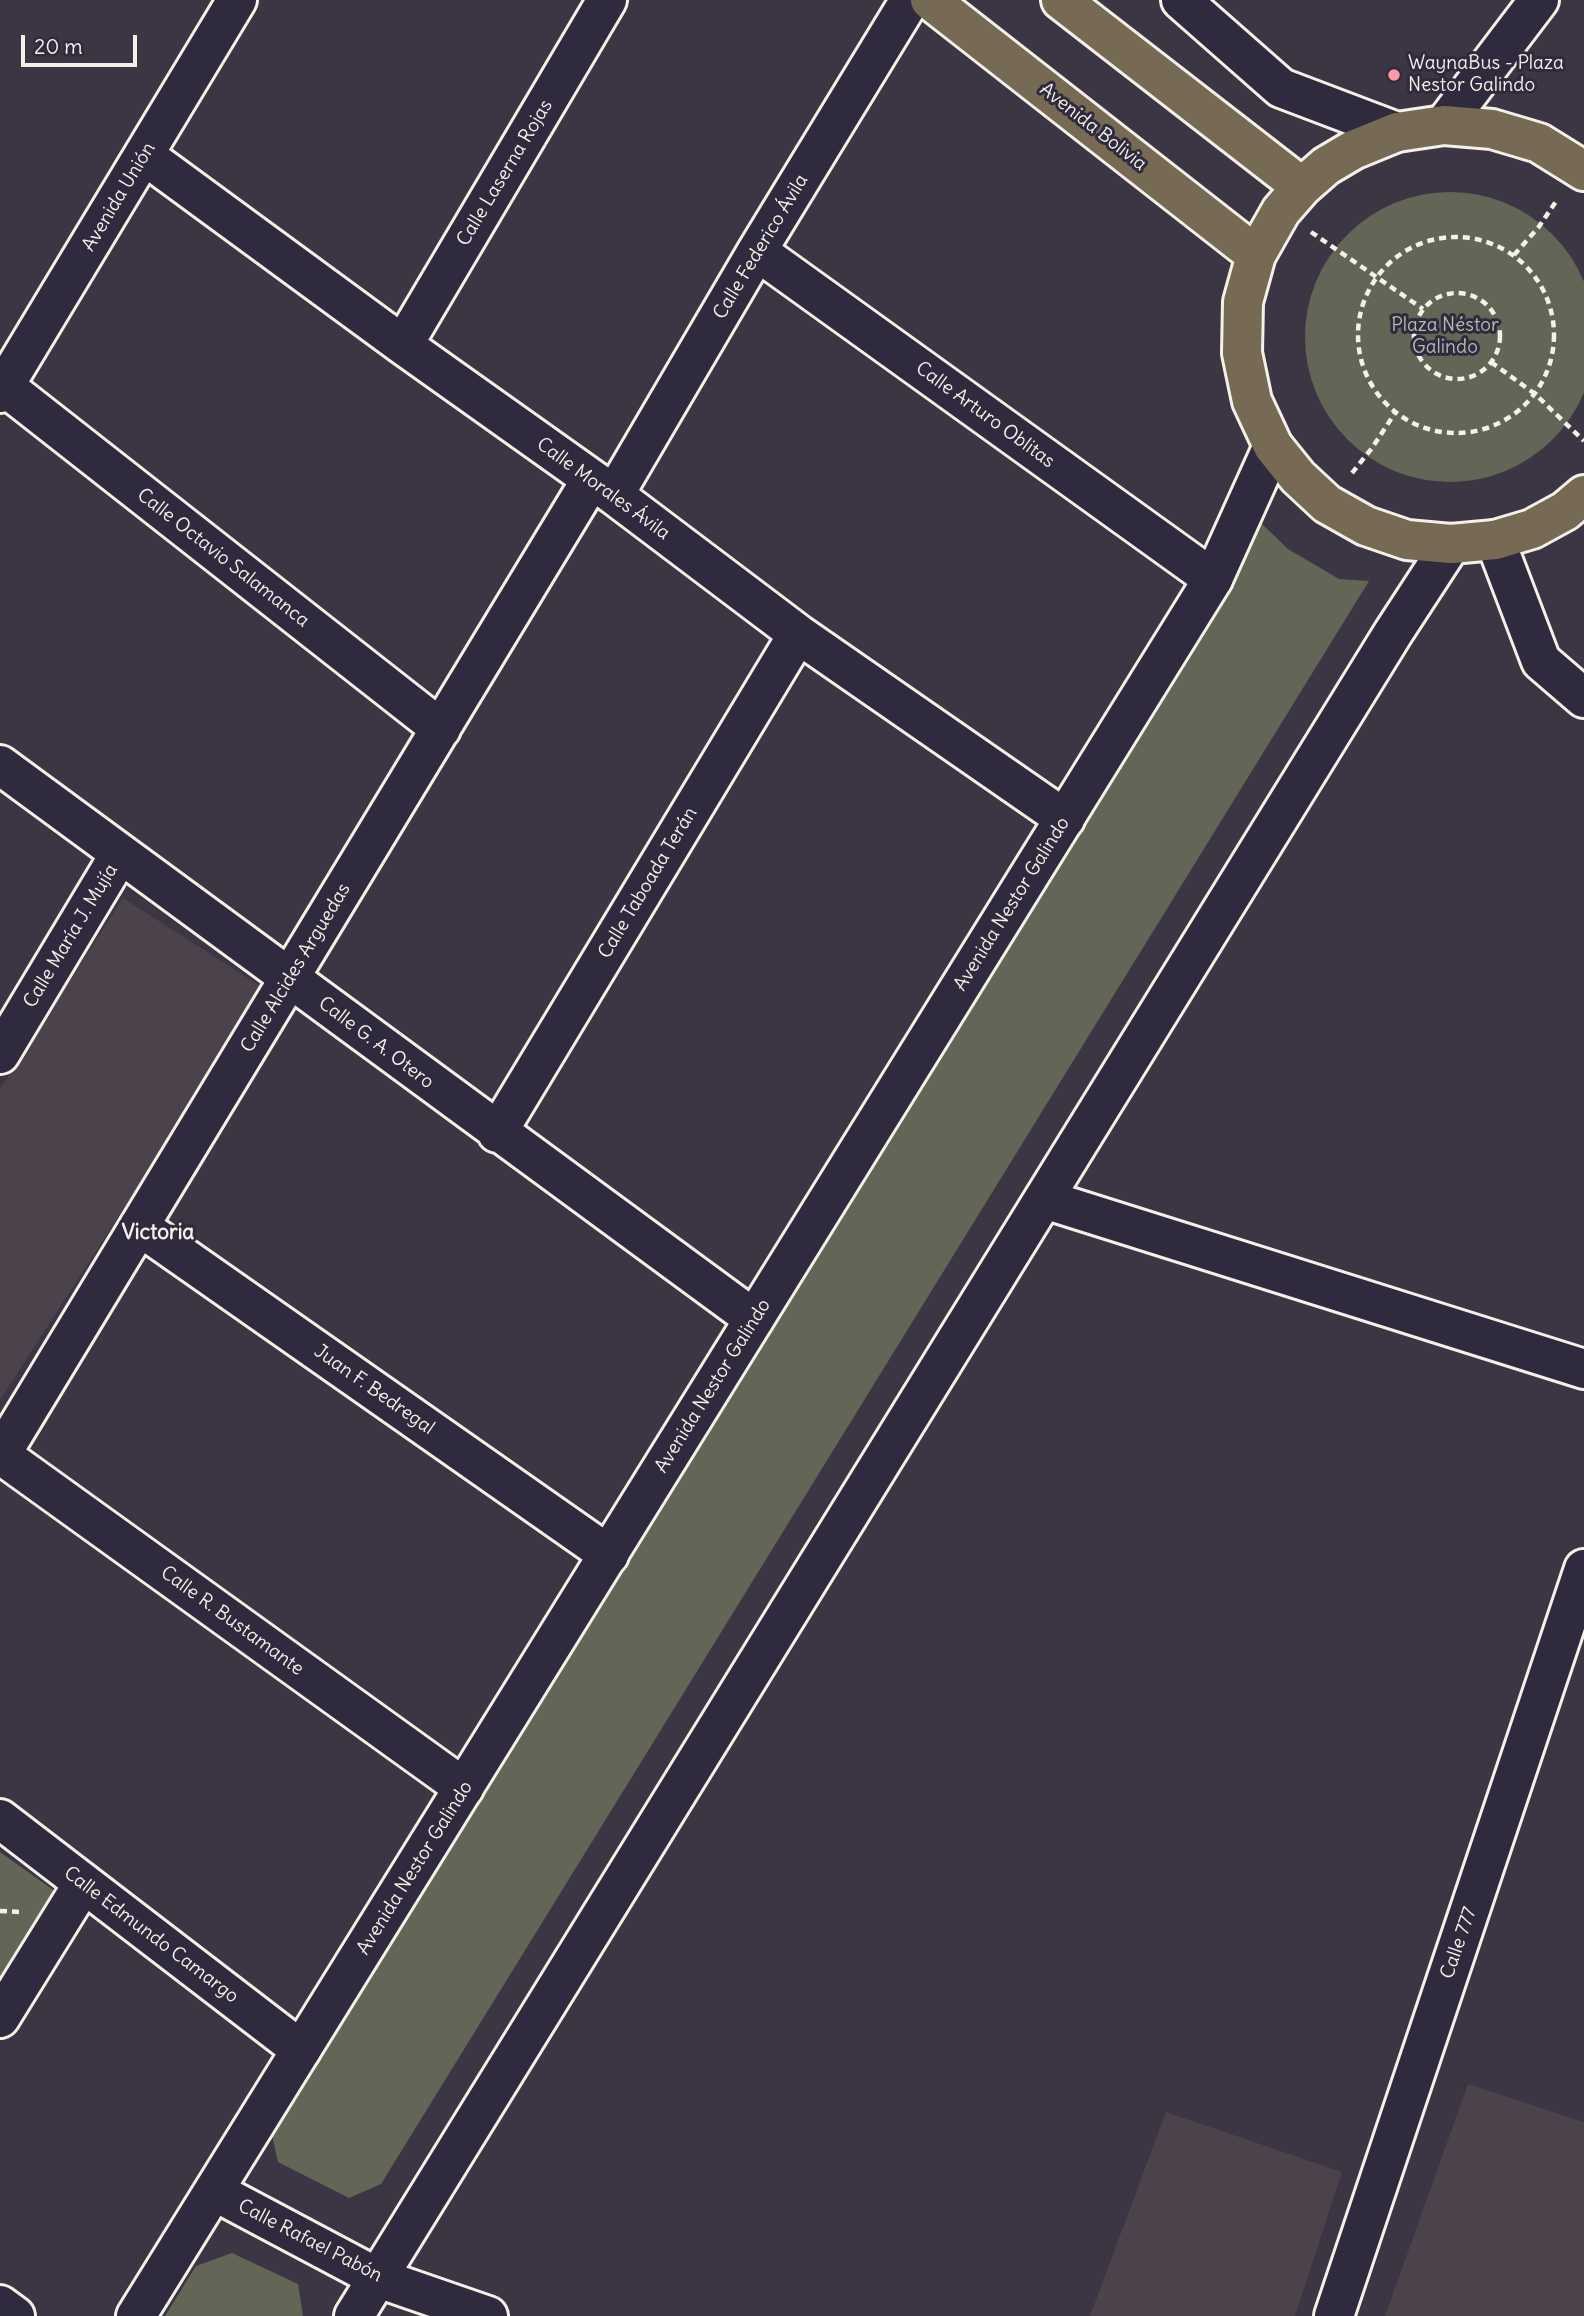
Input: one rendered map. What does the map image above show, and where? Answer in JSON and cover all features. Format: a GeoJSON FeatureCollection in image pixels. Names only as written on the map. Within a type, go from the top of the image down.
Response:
{"type":"FeatureCollection","features":[{"type":"Feature","properties":{"kind":"main road","name":"Avenida Bolivia"},"geometry":{"type":"LineString","coordinates":[[930,0],[1256,255]]}},
{"type":"Feature","properties":{"kind":"main road"},"geometry":{"type":"LineString","coordinates":[[1061,0],[1291,199]]}},
{"type":"Feature","properties":{"kind":"main road"},"geometry":{"type":"LineString","coordinates":[[1578,511],[1495,540],[1451,544],[1408,540],[1366,526],[1327,504],[1298,477],[1273,446],[1251,401],[1242,353],[1243,302],[1256,255],[1291,199],[1326,166],[1353,149],[1397,132],[1444,125],[1492,128],[1539,143],[1582,170]]}},
{"type":"Feature","properties":{"kind":"street","name":"Calle Laserna Rojas"},"geometry":{"type":"LineString","coordinates":[[403,345],[607,0]]}},
{"type":"Feature","properties":{"kind":"street","name":"Calle Federico Ávila"},"geometry":{"type":"LineString","coordinates":[[603,487],[757,251],[910,0]]}},
{"type":"Feature","properties":{"kind":"street"},"geometry":{"type":"LineString","coordinates":[[1181,0],[1281,88],[1397,132]]}},
{"type":"Feature","properties":{"kind":"street"},"geometry":{"type":"LineString","coordinates":[[1444,125],[1539,0]]}},
{"type":"Feature","properties":{"kind":"street","name":"Avenida Unión"},"geometry":{"type":"LineString","coordinates":[[2,390],[234,1]]}},
{"type":"Feature","properties":{"kind":"street","name":"Calle Morales Ávila"},"geometry":{"type":"LineString","coordinates":[[144,155],[403,345],[603,487],[798,634],[1065,819]]}},
{"type":"Feature","properties":{"kind":"street","name":"Calle Arturo Oblitas"},"geometry":{"type":"LineString","coordinates":[[757,251],[1213,579]]}},
{"type":"Feature","properties":{"kind":"street","name":"Calle Octavio Salamanca"},"geometry":{"type":"LineString","coordinates":[[2,390],[441,729]]}},
{"type":"Feature","properties":{"kind":"street","name":"Avenida Nestor Galindo"},"geometry":{"type":"LineString","coordinates":[[136,2316],[1213,579],[1273,446]]}},
{"type":"Feature","properties":{"kind":"street","name":"Calle Alcides Arguedas"},"geometry":{"type":"LineString","coordinates":[[0,1455],[441,729],[603,487]]}},
{"type":"Feature","properties":{"kind":"street"},"geometry":{"type":"LineString","coordinates":[[1495,540],[1541,662],[1584,698]]}},
{"type":"Feature","properties":{"kind":"street"},"geometry":{"type":"LineString","coordinates":[[354,2316],[1386,645],[1451,544]]}},
{"type":"Feature","properties":{"kind":"street","name":"Calle Taboada Terán"},"geometry":{"type":"LineString","coordinates":[[497,1133],[798,634]]}},
{"type":"Feature","properties":{"kind":"street","name":"Calle G. A. Otero"},"geometry":{"type":"LineString","coordinates":[[0,765],[497,1133],[754,1319]]}},
{"type":"Feature","properties":{"kind":"street","name":"Calle María J. Mujía"},"geometry":{"type":"LineString","coordinates":[[0,1054],[120,854]]}},
{"type":"Feature","properties":{"kind":"street"},"geometry":{"type":"LineString","coordinates":[[1044,1199],[1584,1369]]}},
{"type":"Feature","properties":{"kind":"street","name":"Juan F. Bedregal"},"geometry":{"type":"LineString","coordinates":[[139,1226],[608,1555]]}},
{"type":"Feature","properties":{"kind":"street","name":"Calle R. Bustamante"},"geometry":{"type":"LineString","coordinates":[[0,1455],[464,1788]]}},
{"type":"Feature","properties":{"kind":"street","name":"Calle 777"},"geometry":{"type":"LineString","coordinates":[[1334,2316],[1584,1569]]}},
{"type":"Feature","properties":{"kind":"street","name":"Calle Edmundo Camargo"},"geometry":{"type":"LineString","coordinates":[[0,1819],[302,2050]]}},
{"type":"Feature","properties":{"kind":"street"},"geometry":{"type":"LineString","coordinates":[[0,2018],[83,1884]]}},
{"type":"Feature","properties":{"kind":"street","name":"Calle Rafael Pabón"},"geometry":{"type":"LineString","coordinates":[[214,2192],[378,2278],[488,2316]]}},
{"type":"Feature","properties":{"kind":"street"},"geometry":{"type":"LineString","coordinates":[[0,2305],[15,2316]]}},
{"type":"Feature","properties":{"kind":"path"},"geometry":{"type":"LineString","coordinates":[[1514,255],[1538,229],[1582,170]]}},
{"type":"Feature","properties":{"kind":"path"},"geometry":{"type":"LineString","coordinates":[[1291,199],[1376,276],[1423,309]]}},
{"type":"Feature","properties":{"kind":"path"},"geometry":{"type":"LineString","coordinates":[[1456,236],[1487,241],[1514,255],[1536,277],[1552,315],[1555,335],[1550,367],[1535,394],[1513,416],[1484,430],[1453,433],[1422,428],[1395,413],[1374,391],[1361,363],[1357,333],[1362,303],[1376,276],[1398,255],[1426,241],[1456,236]]}},
{"type":"Feature","properties":{"kind":"path"},"geometry":{"type":"LineString","coordinates":[[1463,293],[1483,303],[1497,320],[1500,334],[1498,349],[1491,362],[1469,377],[1442,377],[1430,370],[1415,348],[1416,321],[1423,309],[1448,294],[1463,293]]}},
{"type":"Feature","properties":{"kind":"path"},"geometry":{"type":"LineString","coordinates":[[1491,362],[1535,394],[1584,440]]}},
{"type":"Feature","properties":{"kind":"path"},"geometry":{"type":"LineString","coordinates":[[1327,504],[1373,447],[1395,413]]}},
{"type":"Feature","properties":{"kind":"shaded area"},"geometry":{"type":"Polygon","coordinates":[[[123,898],[265,989],[0,1400],[0,1089],[123,898]]]}},
{"type":"Feature","properties":{"kind":"shaded area"},"geometry":{"type":"Polygon","coordinates":[[[1468,2084],[1584,2122],[1584,2316],[1385,2316],[1468,2084]]]}},
{"type":"Feature","properties":{"kind":"shaded area"},"geometry":{"type":"Polygon","coordinates":[[[1166,2112],[1342,2172],[1295,2316],[1090,2316],[1166,2112]]]}},
{"type":"Feature","properties":{"kind":"green space","name":"Plaza Néstor Galindo"},"geometry":{"type":"Polygon","coordinates":[[[1450,192],[1478,195],[1506,203],[1531,216],[1553,234],[1571,256],[1584,281],[1592,309],[1595,337],[1592,365],[1584,393],[1571,418],[1553,440],[1531,458],[1506,471],[1478,479],[1450,482],[1422,479],[1394,471],[1369,458],[1347,440],[1329,418],[1316,393],[1308,365],[1305,337],[1308,309],[1316,281],[1329,256],[1347,234],[1369,216],[1394,203],[1422,195],[1450,192]]]}},
{"type":"Feature","properties":{"kind":"green space"},"geometry":{"type":"Polygon","coordinates":[[[1259,521],[1288,549],[1339,579],[1369,581],[381,2184],[349,2198],[278,2162],[270,2126],[1259,521]]]}},
{"type":"Feature","properties":{"kind":"green space"},"geometry":{"type":"Polygon","coordinates":[[[0,1852],[66,1899],[0,1999],[0,1852]]]}},
{"type":"Feature","properties":{"kind":"green space"},"geometry":{"type":"Polygon","coordinates":[[[232,2253],[298,2284],[303,2316],[165,2316],[196,2266],[232,2253]]]}},
{"type":"Feature","properties":{"kind":"place","name":"WaynaBus - Plaza Nestor Galindo"},"geometry":{"type":"Point","coordinates":[1394,75]}},
{"type":"Feature","properties":{"kind":"district","name":"Victoria"},"geometry":{"type":"Point","coordinates":[158,1233]}}]}
